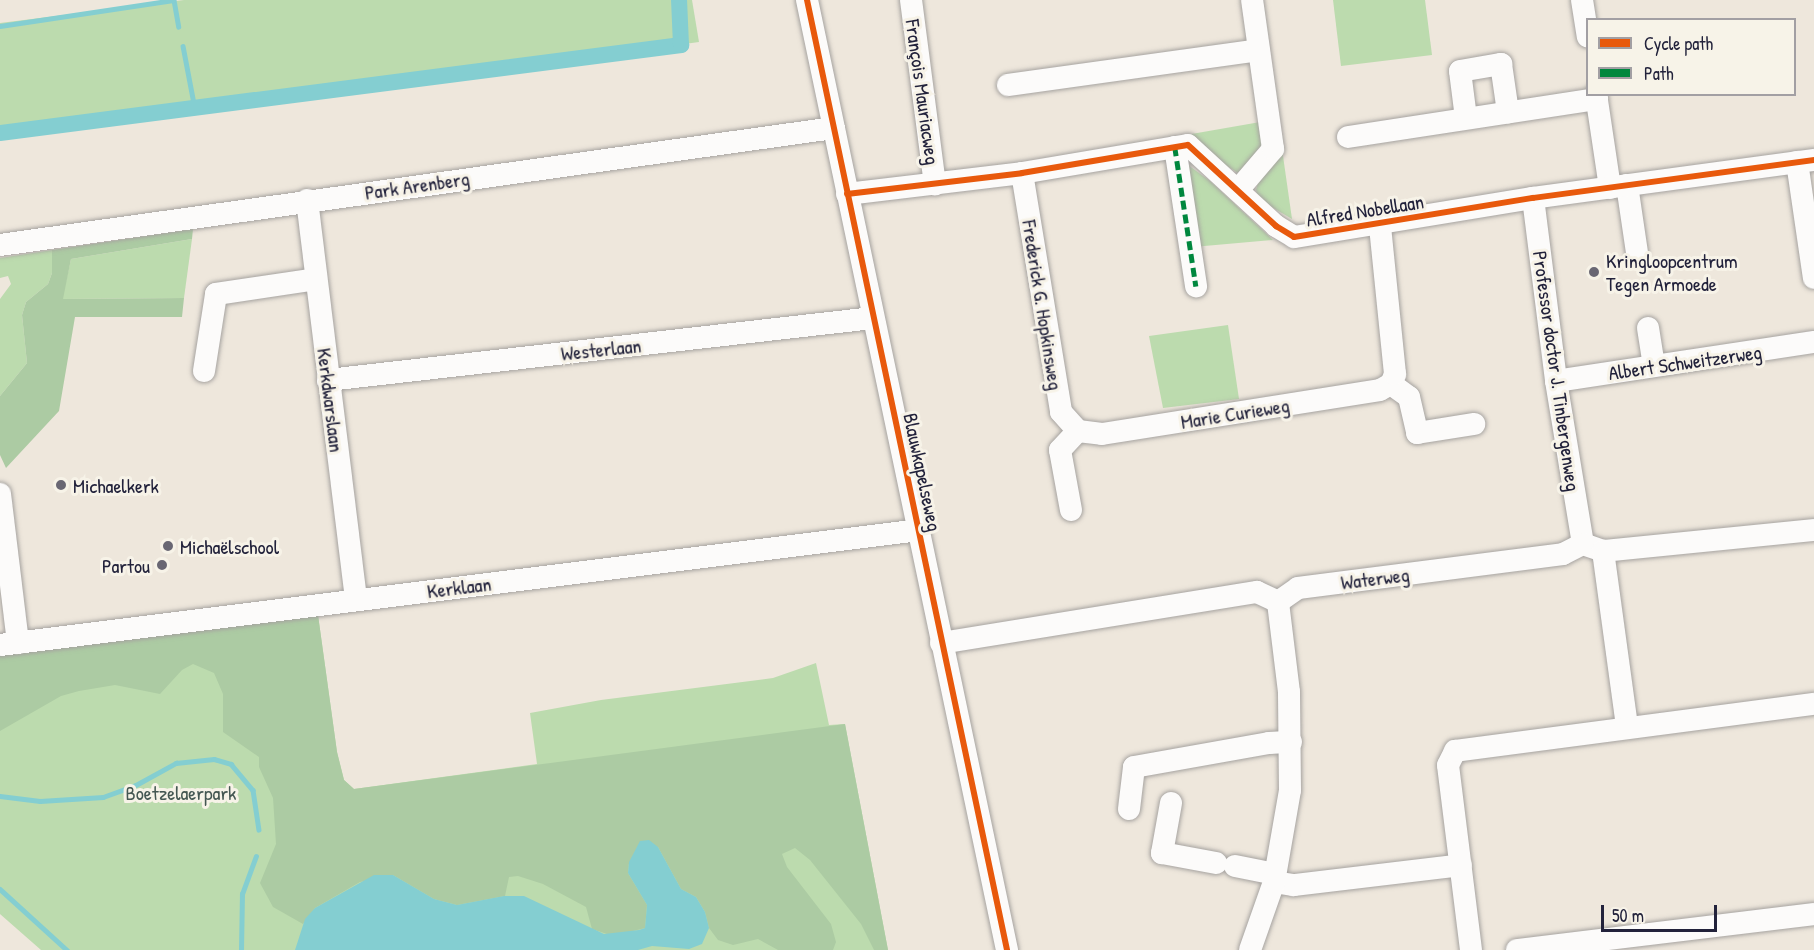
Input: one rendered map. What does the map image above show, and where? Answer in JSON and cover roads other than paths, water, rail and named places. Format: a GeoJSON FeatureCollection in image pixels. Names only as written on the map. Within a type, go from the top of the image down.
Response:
{"type":"FeatureCollection","features":[{"type":"Feature","properties":{"kind":"street","name":"Blauwkapelseweg"},"geometry":{"type":"LineString","coordinates":[[807,0],[1007,950]]}},
{"type":"Feature","properties":{"kind":"street","name":"François Mauriacweg"},"geometry":{"type":"LineString","coordinates":[[911,0],[935,184]]}},
{"type":"Feature","properties":{"kind":"street"},"geometry":{"type":"LineString","coordinates":[[1238,190],[1273,149],[1252,0]]}},
{"type":"Feature","properties":{"kind":"street"},"geometry":{"type":"LineString","coordinates":[[1582,0],[1586,30]]}},
{"type":"Feature","properties":{"kind":"street"},"geometry":{"type":"LineString","coordinates":[[1008,85],[1259,50]]}},
{"type":"Feature","properties":{"kind":"street"},"geometry":{"type":"LineString","coordinates":[[1466,118],[1460,71],[1501,64],[1508,112]]}},
{"type":"Feature","properties":{"kind":"street"},"geometry":{"type":"LineString","coordinates":[[1348,137],[1596,97],[1637,253]]}},
{"type":"Feature","properties":{"kind":"street","name":"Park Arenberg"},"geometry":{"type":"LineString","coordinates":[[0,245],[307,200],[834,128]]}},
{"type":"Feature","properties":{"kind":"street","name":"Alfred Nobellaan"},"geometry":{"type":"LineString","coordinates":[[847,194],[1022,173],[1188,145],[1276,226],[1294,237],[1380,226],[1533,198],[1805,161]]}},
{"type":"Feature","properties":{"kind":"street"},"geometry":{"type":"LineString","coordinates":[[1175,147],[1196,286]]}},
{"type":"Feature","properties":{"kind":"street"},"geometry":{"type":"LineString","coordinates":[[1805,161],[1814,278]]}},
{"type":"Feature","properties":{"kind":"street","name":"Frederick G. Hopkinsweg"},"geometry":{"type":"LineString","coordinates":[[1022,173],[1061,412],[1078,431]]}},
{"type":"Feature","properties":{"kind":"street","name":"Professor doctor J. Tinbergenweg"},"geometry":{"type":"LineString","coordinates":[[1533,198],[1556,381],[1593,547],[1627,727]]}},
{"type":"Feature","properties":{"kind":"street","name":"Kerkdwarslaan"},"geometry":{"type":"LineString","coordinates":[[307,200],[356,600]]}},
{"type":"Feature","properties":{"kind":"street"},"geometry":{"type":"LineString","coordinates":[[1380,226],[1395,374],[1391,384],[1409,397],[1417,433],[1474,424]]}},
{"type":"Feature","properties":{"kind":"street"},"geometry":{"type":"LineString","coordinates":[[204,371],[216,294],[316,279]]}},
{"type":"Feature","properties":{"kind":"street","name":"Westerlaan"},"geometry":{"type":"LineString","coordinates":[[328,380],[873,318]]}},
{"type":"Feature","properties":{"kind":"street"},"geometry":{"type":"LineString","coordinates":[[1648,328],[1654,366]]}},
{"type":"Feature","properties":{"kind":"street","name":"Albert Schweitzerweg"},"geometry":{"type":"LineString","coordinates":[[1556,381],[1814,342]]}},
{"type":"Feature","properties":{"kind":"street","name":"Marie Curieweg"},"geometry":{"type":"LineString","coordinates":[[1078,431],[1124,430],[1380,390],[1391,384]]}},
{"type":"Feature","properties":{"kind":"street"},"geometry":{"type":"LineString","coordinates":[[1071,510],[1059,450],[1078,431]]}},
{"type":"Feature","properties":{"kind":"street"},"geometry":{"type":"LineString","coordinates":[[0,494],[9,644]]}},
{"type":"Feature","properties":{"kind":"street","name":"Kerklaan"},"geometry":{"type":"LineString","coordinates":[[9,644],[919,530]]}},
{"type":"Feature","properties":{"kind":"street","name":"Waterweg"},"geometry":{"type":"LineString","coordinates":[[1278,602],[1298,588],[1563,554],[1593,547],[1814,530]]}},
{"type":"Feature","properties":{"kind":"street"},"geometry":{"type":"LineString","coordinates":[[941,643],[1257,592],[1278,602],[1291,742],[1290,790],[1274,878],[1250,950]]}},
{"type":"Feature","properties":{"kind":"street"},"geometry":{"type":"LineString","coordinates":[[1471,950],[1448,765],[1455,750],[1814,704]]}},
{"type":"Feature","properties":{"kind":"street"},"geometry":{"type":"LineString","coordinates":[[1129,808],[1134,767],[1269,742],[1291,742]]}},
{"type":"Feature","properties":{"kind":"street"},"geometry":{"type":"LineString","coordinates":[[1171,803],[1162,853],[1225,865],[1294,885],[1461,865]]}},
{"type":"Feature","properties":{"kind":"street"},"geometry":{"type":"LineString","coordinates":[[1517,950],[1814,914]]}},
{"type":"Feature","properties":{"kind":"water"},"geometry":{"type":"Polygon","coordinates":[[[649,840],[658,847],[681,889],[696,897],[705,912],[709,928],[702,944],[689,949],[652,946],[638,950],[295,950],[305,919],[315,908],[374,875],[393,875],[434,899],[457,905],[504,896],[524,896],[604,934],[639,930],[645,928],[647,905],[628,873],[629,862],[640,841],[649,840]]]}},
{"type":"Feature","properties":{"kind":"waterway"},"geometry":{"type":"LineString","coordinates":[[0,26],[173,0]]}},
{"type":"Feature","properties":{"kind":"waterway"},"geometry":{"type":"LineString","coordinates":[[174,0],[179,27]]}},
{"type":"Feature","properties":{"kind":"waterway"},"geometry":{"type":"LineString","coordinates":[[0,133],[681,45],[679,0]]}},
{"type":"Feature","properties":{"kind":"waterway"},"geometry":{"type":"LineString","coordinates":[[183,46],[195,109]]}},
{"type":"Feature","properties":{"kind":"waterway"},"geometry":{"type":"LineString","coordinates":[[0,796],[40,801],[103,797],[134,786],[176,763],[214,759],[231,764],[253,790],[259,830]]}},
{"type":"Feature","properties":{"kind":"waterway"},"geometry":{"type":"LineString","coordinates":[[241,950],[242,894],[256,856]]}},
{"type":"Feature","properties":{"kind":"waterway"},"geometry":{"type":"LineString","coordinates":[[0,889],[67,950]]}},
{"type":"Feature","properties":{"kind":"place","name":"Kringloopcentrum Tegen Armoede"},"geometry":{"type":"Point","coordinates":[1594,272]}},
{"type":"Feature","properties":{"kind":"place","name":"Michaelkerk"},"geometry":{"type":"Point","coordinates":[61,485]}},
{"type":"Feature","properties":{"kind":"place","name":"Michaëlschool"},"geometry":{"type":"Point","coordinates":[168,546]}},
{"type":"Feature","properties":{"kind":"place","name":"Partou"},"geometry":{"type":"Point","coordinates":[162,565]}},
{"type":"Feature","properties":{"kind":"park label","name":"Boetzelaerpark"},"geometry":{"type":"Point","coordinates":[181,792]}}]}
